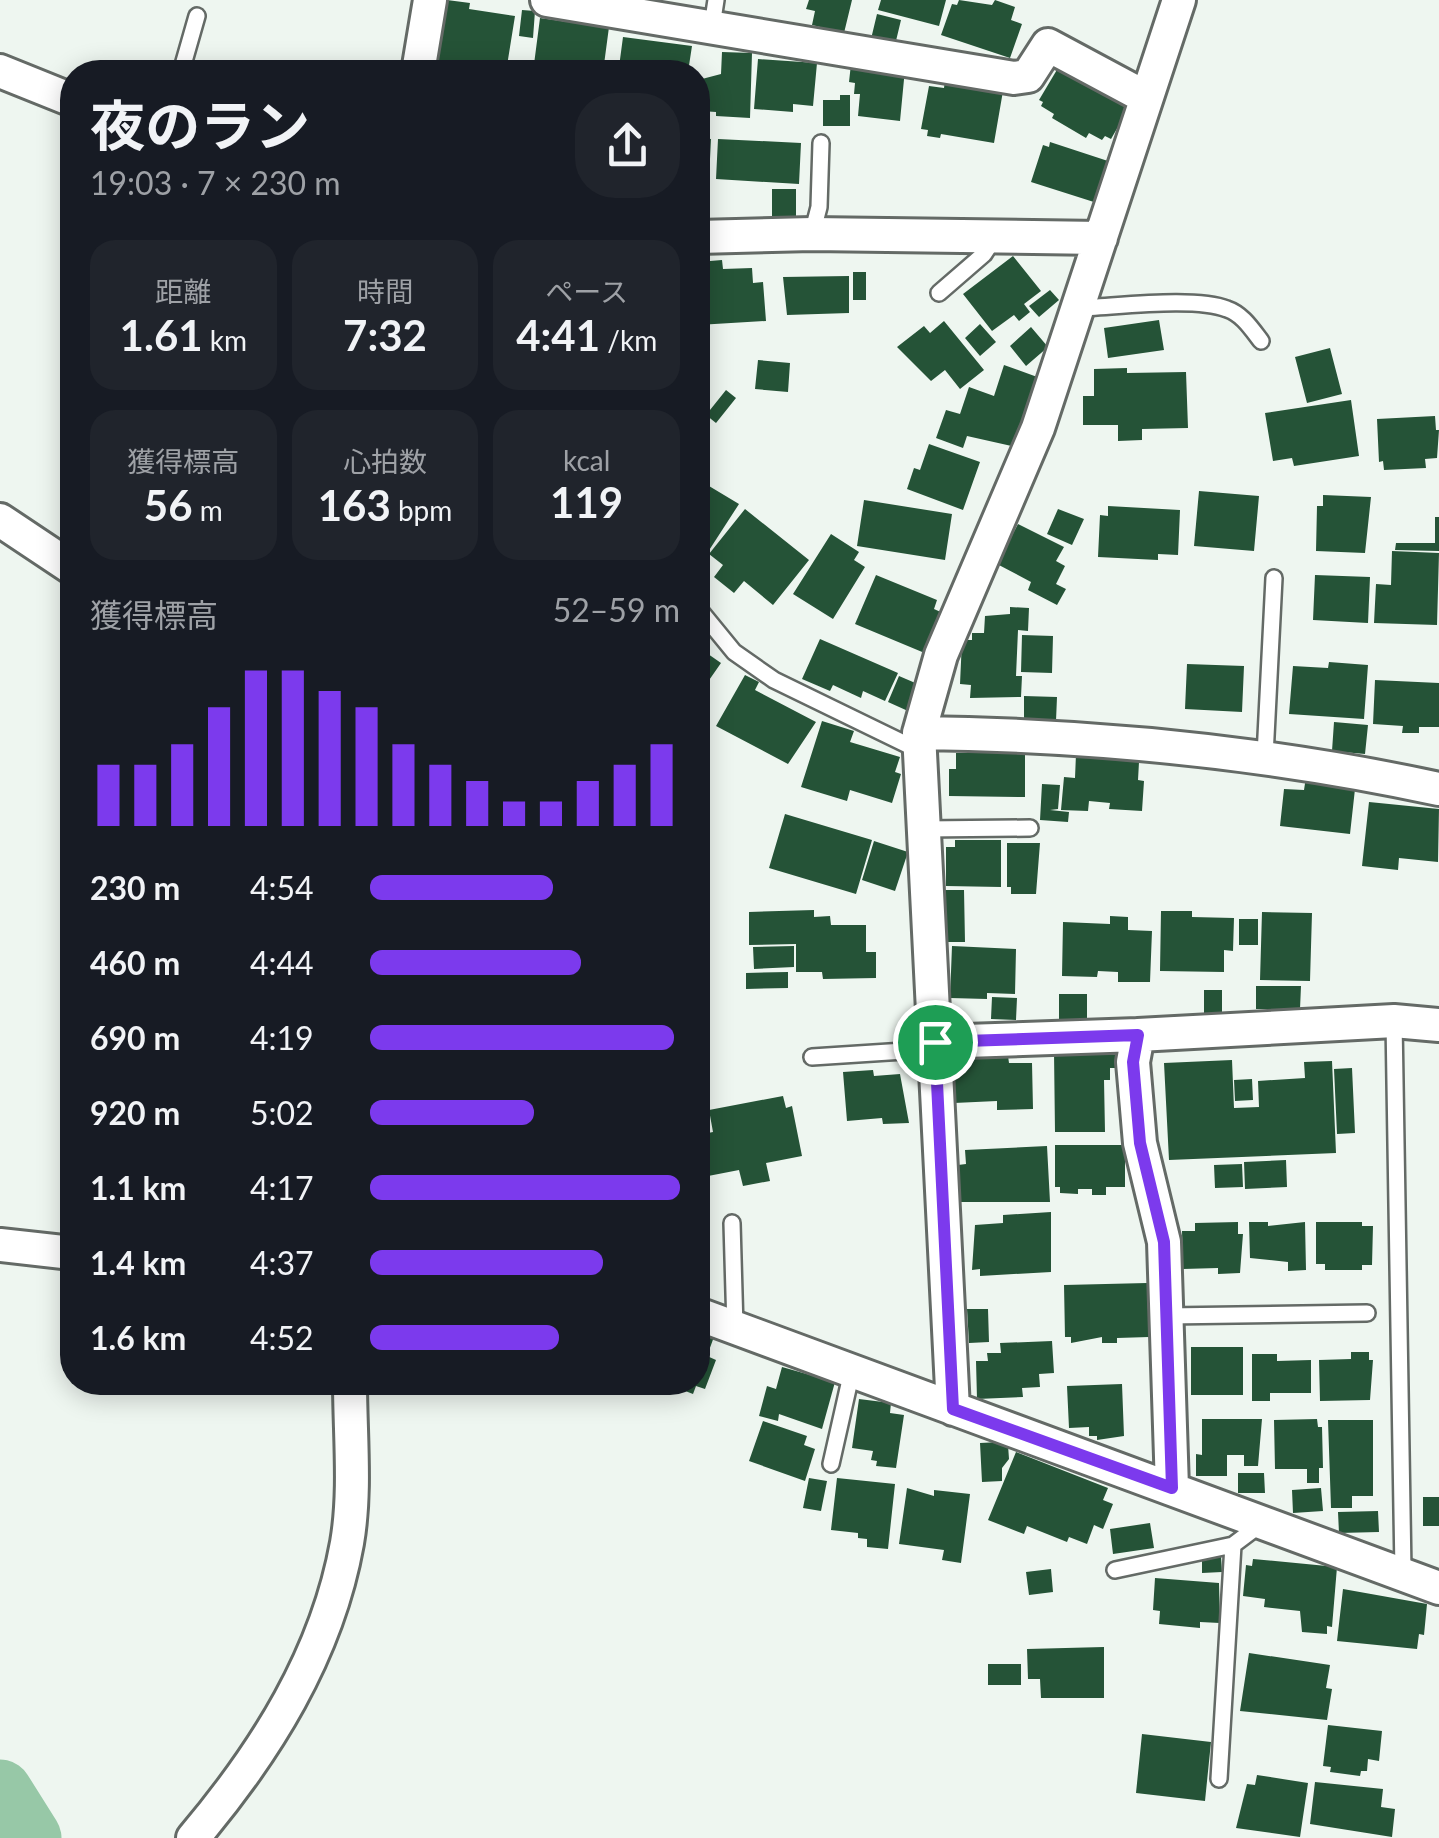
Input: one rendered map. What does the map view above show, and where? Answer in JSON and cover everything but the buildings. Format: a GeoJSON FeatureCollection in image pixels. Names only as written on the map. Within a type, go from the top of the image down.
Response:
{"type":"FeatureCollection","features":[{"type":"Feature","properties":{"kind":"street"},"geometry":{"type":"LineString","coordinates":[[420,60],[430,0]]}},
{"type":"Feature","properties":{"kind":"street"},"geometry":{"type":"LineString","coordinates":[[953,1409],[920,742],[941,656],[1038,428],[1179,0]]}},
{"type":"Feature","properties":{"kind":"street"},"geometry":{"type":"LineString","coordinates":[[557,1],[714,13],[1014,78],[1028,76],[1048,45],[1146,96]]}},
{"type":"Feature","properties":{"kind":"street"},"geometry":{"type":"LineString","coordinates":[[0,71],[60,95]]}},
{"type":"Feature","properties":{"kind":"street"},"geometry":{"type":"LineString","coordinates":[[710,237],[812,234],[1101,238]]}},
{"type":"Feature","properties":{"kind":"street"},"geometry":{"type":"LineString","coordinates":[[0,520],[60,560]]}},
{"type":"Feature","properties":{"kind":"street"},"geometry":{"type":"LineString","coordinates":[[920,742],[1047,735],[1264,756],[1439,790]]}},
{"type":"Feature","properties":{"kind":"street"},"geometry":{"type":"LineString","coordinates":[[935,1046],[1394,1021],[1439,1025]]}},
{"type":"Feature","properties":{"kind":"street"},"geometry":{"type":"LineString","coordinates":[[1138,1035],[1133,1062],[1140,1143],[1164,1242],[1172,1488]]}},
{"type":"Feature","properties":{"kind":"street"},"geometry":{"type":"LineString","coordinates":[[0,1245],[60,1252]]}},
{"type":"Feature","properties":{"kind":"street"},"geometry":{"type":"LineString","coordinates":[[710,1319],[1439,1588]]}},
{"type":"Feature","properties":{"kind":"street"},"geometry":{"type":"LineString","coordinates":[[194,1838],[274,1734],[327,1616],[347,1542],[350,1395]]}},
{"type":"Feature","properties":{"kind":"lane"},"geometry":{"type":"LineString","coordinates":[[185,60],[198,16]]}},
{"type":"Feature","properties":{"kind":"lane"},"geometry":{"type":"LineString","coordinates":[[812,234],[818,207],[821,143]]}},
{"type":"Feature","properties":{"kind":"lane"},"geometry":{"type":"LineString","coordinates":[[939,293],[984,254],[996,236]]}},
{"type":"Feature","properties":{"kind":"lane"},"geometry":{"type":"LineString","coordinates":[[1078,308],[1206,304],[1228,309],[1244,319],[1260,341]]}},
{"type":"Feature","properties":{"kind":"lane"},"geometry":{"type":"LineString","coordinates":[[1264,756],[1274,578]]}},
{"type":"Feature","properties":{"kind":"lane"},"geometry":{"type":"LineString","coordinates":[[710,623],[734,652],[774,680],[920,742]]}},
{"type":"Feature","properties":{"kind":"lane"},"geometry":{"type":"LineString","coordinates":[[924,830],[1030,828]]}},
{"type":"Feature","properties":{"kind":"lane"},"geometry":{"type":"LineString","coordinates":[[1394,1021],[1403,1572]]}},
{"type":"Feature","properties":{"kind":"lane"},"geometry":{"type":"LineString","coordinates":[[812,1057],[935,1046]]}},
{"type":"Feature","properties":{"kind":"lane"},"geometry":{"type":"LineString","coordinates":[[732,1223],[735,1328]]}},
{"type":"Feature","properties":{"kind":"lane"},"geometry":{"type":"LineString","coordinates":[[1167,1316],[1367,1313]]}},
{"type":"Feature","properties":{"kind":"lane"},"geometry":{"type":"LineString","coordinates":[[831,1464],[852,1372]]}},
{"type":"Feature","properties":{"kind":"lane"},"geometry":{"type":"LineString","coordinates":[[1115,1570],[1234,1545],[1264,1522]]}},
{"type":"Feature","properties":{"kind":"lane"},"geometry":{"type":"LineString","coordinates":[[1219,1779],[1234,1545]]}},
{"type":"Feature","properties":{"kind":"waterway"},"geometry":{"type":"LineString","coordinates":[[0,1792],[29,1838]]}},
{"type":"Feature","properties":{"kind":"route"},"geometry":{"type":"LineString","coordinates":[[1138,1035],[1133,1062],[1140,1143],[1164,1242],[1172,1488],[953,1409],[935,1042],[1138,1035]]}}]}
